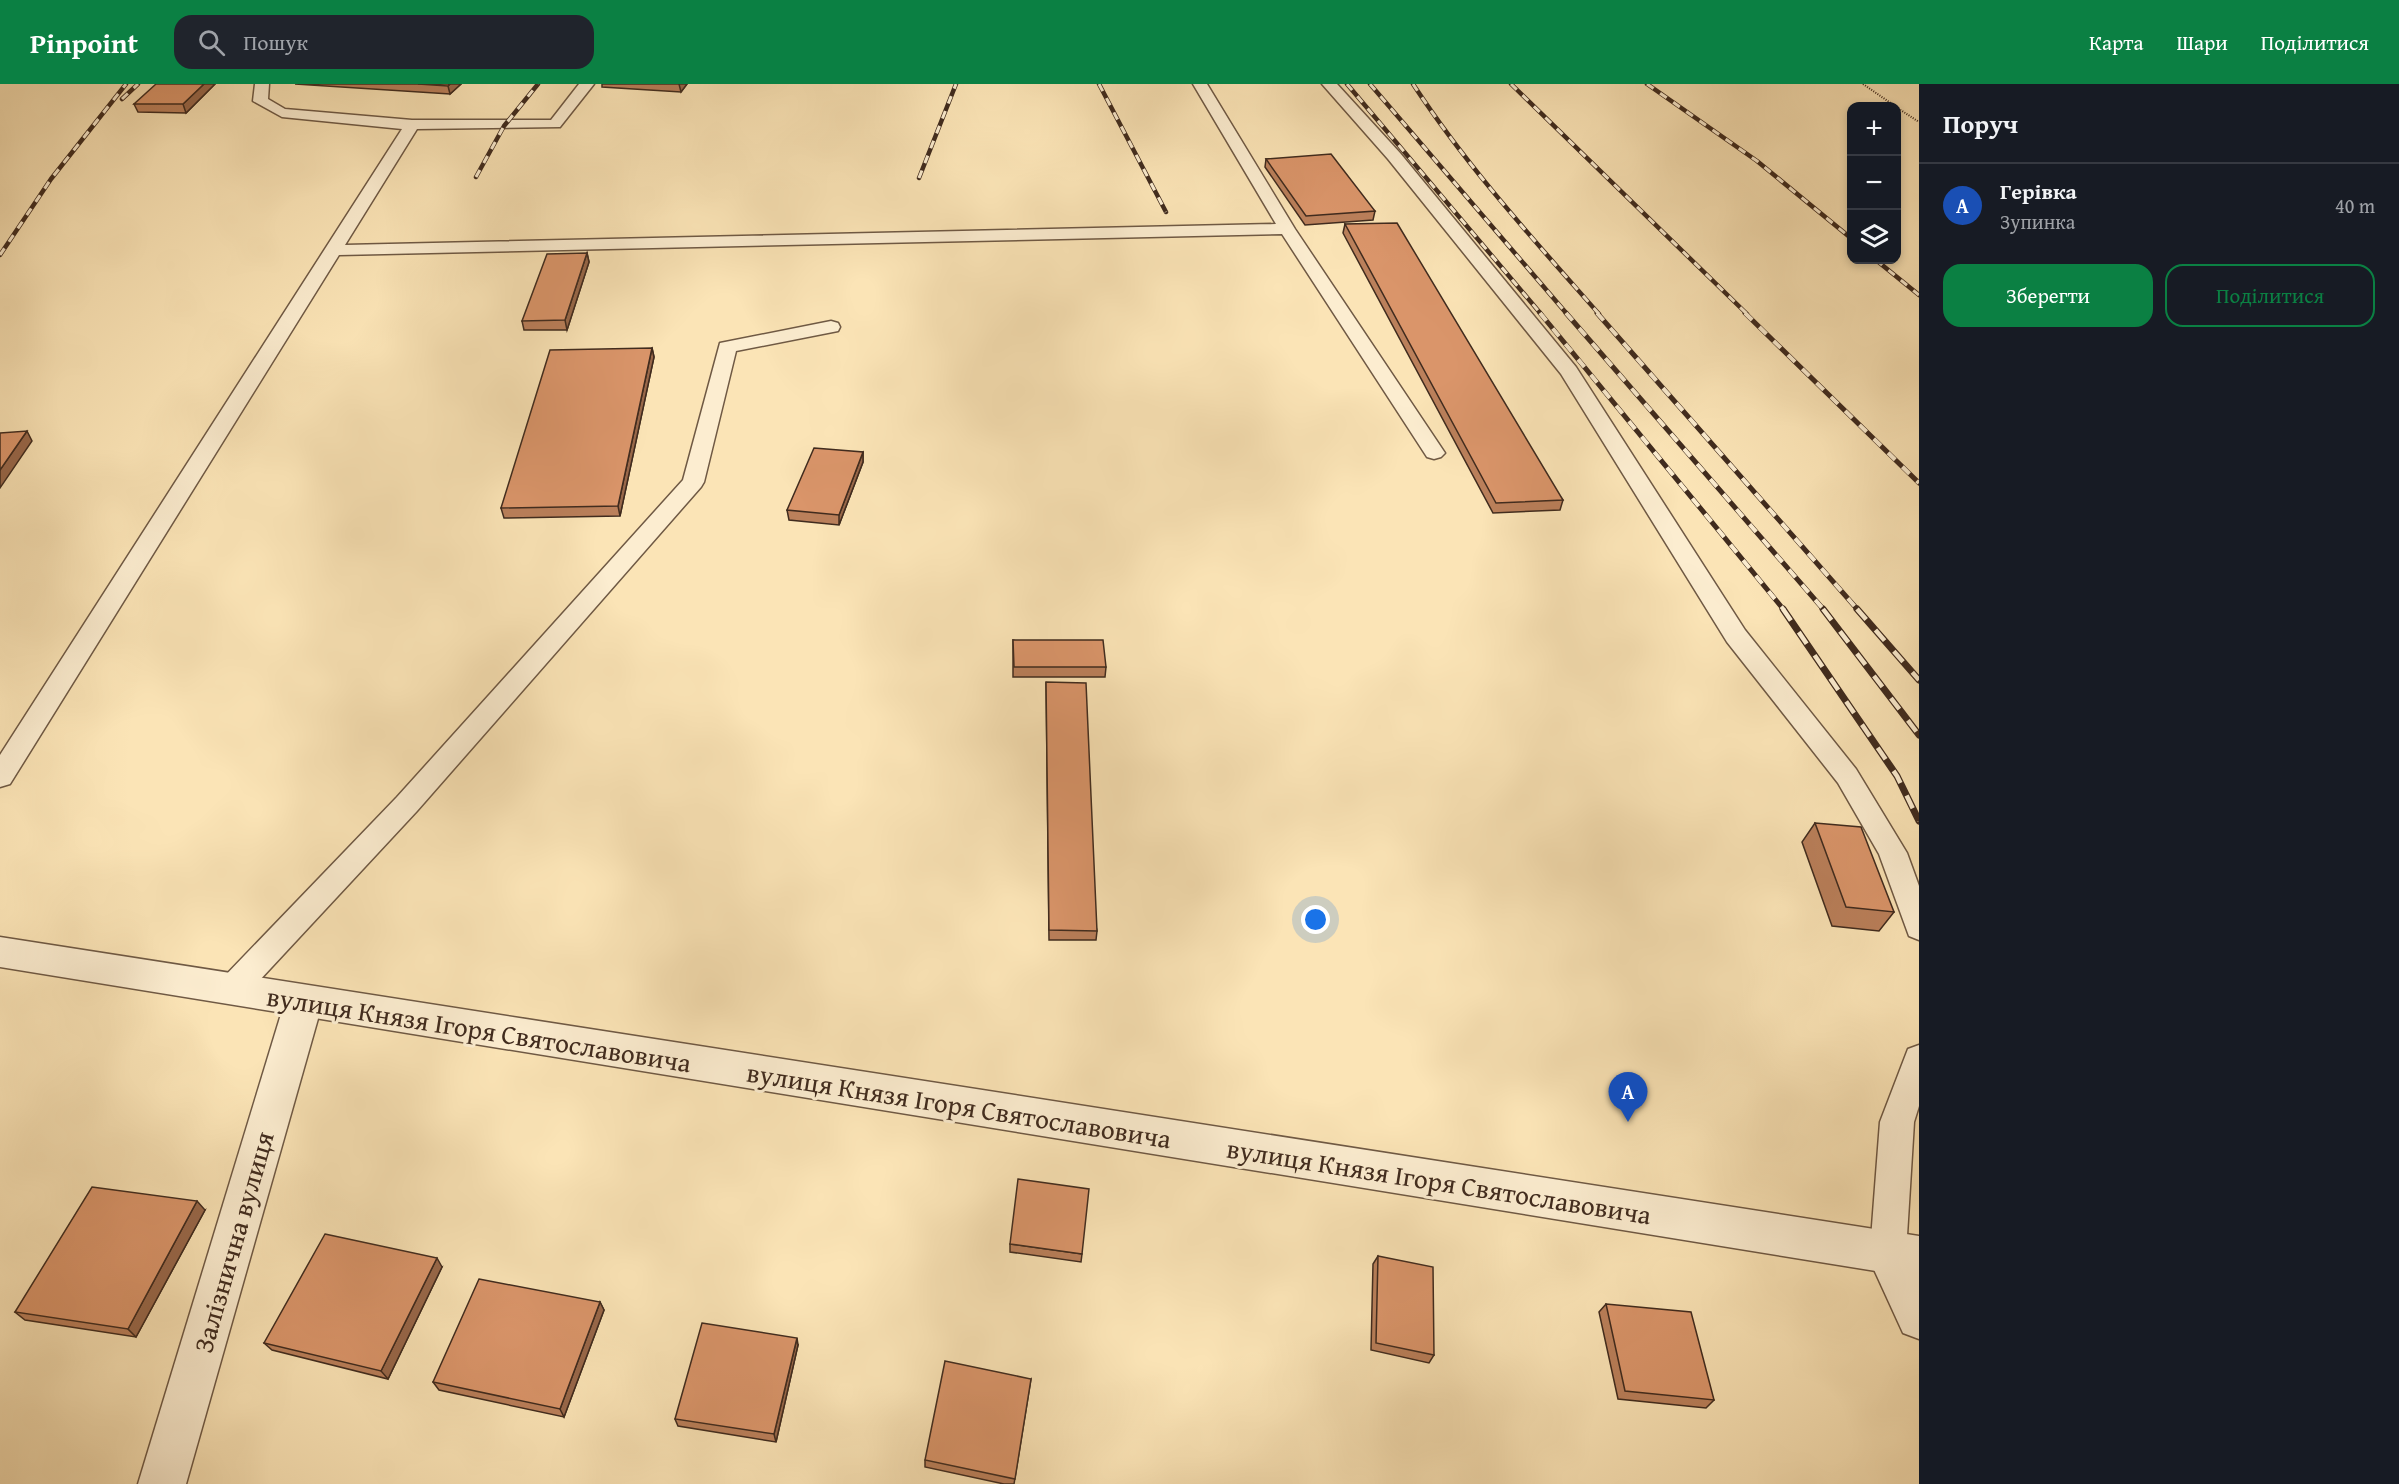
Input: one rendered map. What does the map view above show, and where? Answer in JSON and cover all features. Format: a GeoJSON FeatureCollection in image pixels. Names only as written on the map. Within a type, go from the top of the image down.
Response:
{"type":"FeatureCollection","features":[{"type":"Feature","properties":{"kind":"street","name":"вулиця Князя Ігоря Святославовича"},"geometry":{"type":"LineString","coordinates":[[0,952],[1904,1255]]}},
{"type":"Feature","properties":{"kind":"street","name":"Залізнична вулиця"},"geometry":{"type":"LineString","coordinates":[[162,1484],[304,1001]]}},
{"type":"Feature","properties":{"kind":"street"},"geometry":{"type":"LineString","coordinates":[[1904,1255],[1919,1317]]}},
{"type":"Feature","properties":{"kind":"lane"},"geometry":{"type":"LineString","coordinates":[[262,84],[260,101],[282,113],[412,125],[555,124],[587,84]]}},
{"type":"Feature","properties":{"kind":"lane"},"geometry":{"type":"LineString","coordinates":[[1200,84],[1287,229],[1434,453]]}},
{"type":"Feature","properties":{"kind":"lane"},"geometry":{"type":"LineString","coordinates":[[1329,84],[1394,156],[1569,371],[1736,636],[1847,776],[1893,853],[1919,928]]}},
{"type":"Feature","properties":{"kind":"lane"},"geometry":{"type":"LineString","coordinates":[[0,777],[412,125]]}},
{"type":"Feature","properties":{"kind":"lane"},"geometry":{"type":"LineString","coordinates":[[333,250],[1287,229]]}},
{"type":"Feature","properties":{"kind":"lane"},"geometry":{"type":"LineString","coordinates":[[232,989],[407,804],[693,482],[727,347],[831,327]]}},
{"type":"Feature","properties":{"kind":"lane"},"geometry":{"type":"LineString","coordinates":[[1904,1255],[1897,1122],[1919,1059]]}},
{"type":"Feature","properties":{"kind":"path"},"geometry":{"type":"LineString","coordinates":[[1863,84],[1889,102]]}},
{"type":"Feature","properties":{"kind":"path"},"geometry":{"type":"LineString","coordinates":[[1901,110],[1919,122]]}},
{"type":"Feature","properties":{"kind":"building"},"geometry":{"type":"Polygon","coordinates":[[[156,84],[204,84],[183,104],[134,104],[156,84]]]}},
{"type":"Feature","properties":{"kind":"building"},"geometry":{"type":"Polygon","coordinates":[[[418,84],[450,84],[448,86],[418,84]]]}},
{"type":"Feature","properties":{"kind":"building"},"geometry":{"type":"Polygon","coordinates":[[[1331,154],[1375,211],[1306,216],[1266,159],[1331,154]]]}},
{"type":"Feature","properties":{"kind":"building"},"geometry":{"type":"Polygon","coordinates":[[[1397,223],[1563,500],[1496,503],[1345,224],[1397,223]]]}},
{"type":"Feature","properties":{"kind":"building"},"geometry":{"type":"Polygon","coordinates":[[[587,253],[565,320],[522,321],[547,254],[587,253]]]}},
{"type":"Feature","properties":{"kind":"building"},"geometry":{"type":"Polygon","coordinates":[[[652,348],[618,506],[501,508],[550,350],[652,348]]]}},
{"type":"Feature","properties":{"kind":"building"},"geometry":{"type":"Polygon","coordinates":[[[27,431],[0,470],[0,433],[27,431]]]}},
{"type":"Feature","properties":{"kind":"building"},"geometry":{"type":"Polygon","coordinates":[[[814,448],[863,452],[839,515],[787,510],[814,448]]]}},
{"type":"Feature","properties":{"kind":"building"},"geometry":{"type":"Polygon","coordinates":[[[1013,640],[1103,640],[1106,667],[1014,667],[1013,640]]]}},
{"type":"Feature","properties":{"kind":"building"},"geometry":{"type":"Polygon","coordinates":[[[1046,682],[1086,683],[1097,931],[1049,930],[1046,682]]]}},
{"type":"Feature","properties":{"kind":"building"},"geometry":{"type":"Polygon","coordinates":[[[1815,823],[1861,827],[1894,912],[1846,907],[1815,823]]]}},
{"type":"Feature","properties":{"kind":"building"},"geometry":{"type":"Polygon","coordinates":[[[1018,1179],[1089,1189],[1082,1254],[1010,1244],[1018,1179]]]}},
{"type":"Feature","properties":{"kind":"building"},"geometry":{"type":"Polygon","coordinates":[[[92,1187],[197,1201],[128,1329],[15,1312],[92,1187]]]}},
{"type":"Feature","properties":{"kind":"building"},"geometry":{"type":"Polygon","coordinates":[[[325,1234],[437,1258],[381,1371],[264,1343],[325,1234]]]}},
{"type":"Feature","properties":{"kind":"building"},"geometry":{"type":"Polygon","coordinates":[[[1378,1256],[1433,1267],[1434,1355],[1376,1343],[1378,1256]]]}},
{"type":"Feature","properties":{"kind":"building"},"geometry":{"type":"Polygon","coordinates":[[[479,1279],[600,1302],[560,1409],[433,1382],[479,1279]]]}},
{"type":"Feature","properties":{"kind":"building"},"geometry":{"type":"Polygon","coordinates":[[[1606,1304],[1691,1312],[1714,1400],[1625,1391],[1606,1304]]]}},
{"type":"Feature","properties":{"kind":"building"},"geometry":{"type":"Polygon","coordinates":[[[702,1323],[797,1338],[774,1434],[675,1419],[702,1323]]]}},
{"type":"Feature","properties":{"kind":"building"},"geometry":{"type":"Polygon","coordinates":[[[945,1361],[1031,1379],[1015,1479],[925,1460],[945,1361]]]}},
{"type":"Feature","properties":{"kind":"railway"},"geometry":{"type":"LineString","coordinates":[[0,255],[51,179],[126,84]]}},
{"type":"Feature","properties":{"kind":"railway"},"geometry":{"type":"LineString","coordinates":[[122,99],[138,84]]}},
{"type":"Feature","properties":{"kind":"railway"},"geometry":{"type":"LineString","coordinates":[[476,177],[504,126],[538,84]]}},
{"type":"Feature","properties":{"kind":"railway"},"geometry":{"type":"LineString","coordinates":[[919,178],[956,84]]}},
{"type":"Feature","properties":{"kind":"railway"},"geometry":{"type":"LineString","coordinates":[[1099,84],[1166,212]]}},
{"type":"Feature","properties":{"kind":"railway"},"geometry":{"type":"LineString","coordinates":[[1347,84],[1541,314]]}},
{"type":"Feature","properties":{"kind":"railway"},"geometry":{"type":"LineString","coordinates":[[1370,84],[1567,314]]}},
{"type":"Feature","properties":{"kind":"railway"},"geometry":{"type":"LineString","coordinates":[[1413,84],[1479,174],[1599,314]]}},
{"type":"Feature","properties":{"kind":"railway"},"geometry":{"type":"LineString","coordinates":[[1511,84],[1747,314]]}},
{"type":"Feature","properties":{"kind":"railway"},"geometry":{"type":"LineString","coordinates":[[1647,84],[1757,161],[1847,235]]}},
{"type":"Feature","properties":{"kind":"railway"},"geometry":{"type":"LineString","coordinates":[[1881,264],[1919,295]]}},
{"type":"Feature","properties":{"kind":"railway"},"geometry":{"type":"LineString","coordinates":[[1540,313],[1784,610]]}},
{"type":"Feature","properties":{"kind":"railway"},"geometry":{"type":"LineString","coordinates":[[1566,313],[1824,610]]}},
{"type":"Feature","properties":{"kind":"railway"},"geometry":{"type":"LineString","coordinates":[[1597,313],[1858,610]]}},
{"type":"Feature","properties":{"kind":"railway"},"geometry":{"type":"LineString","coordinates":[[1745,313],[1919,483]]}},
{"type":"Feature","properties":{"kind":"railway"},"geometry":{"type":"LineString","coordinates":[[1783,609],[1897,776],[1919,821]]}},
{"type":"Feature","properties":{"kind":"railway"},"geometry":{"type":"LineString","coordinates":[[1823,609],[1919,735]]}},
{"type":"Feature","properties":{"kind":"railway"},"geometry":{"type":"LineString","coordinates":[[1857,609],[1919,680]]}},
{"type":"Feature","properties":{"kind":"place","name":"Герівка"},"geometry":{"type":"Point","coordinates":[1628,1122]}}]}
